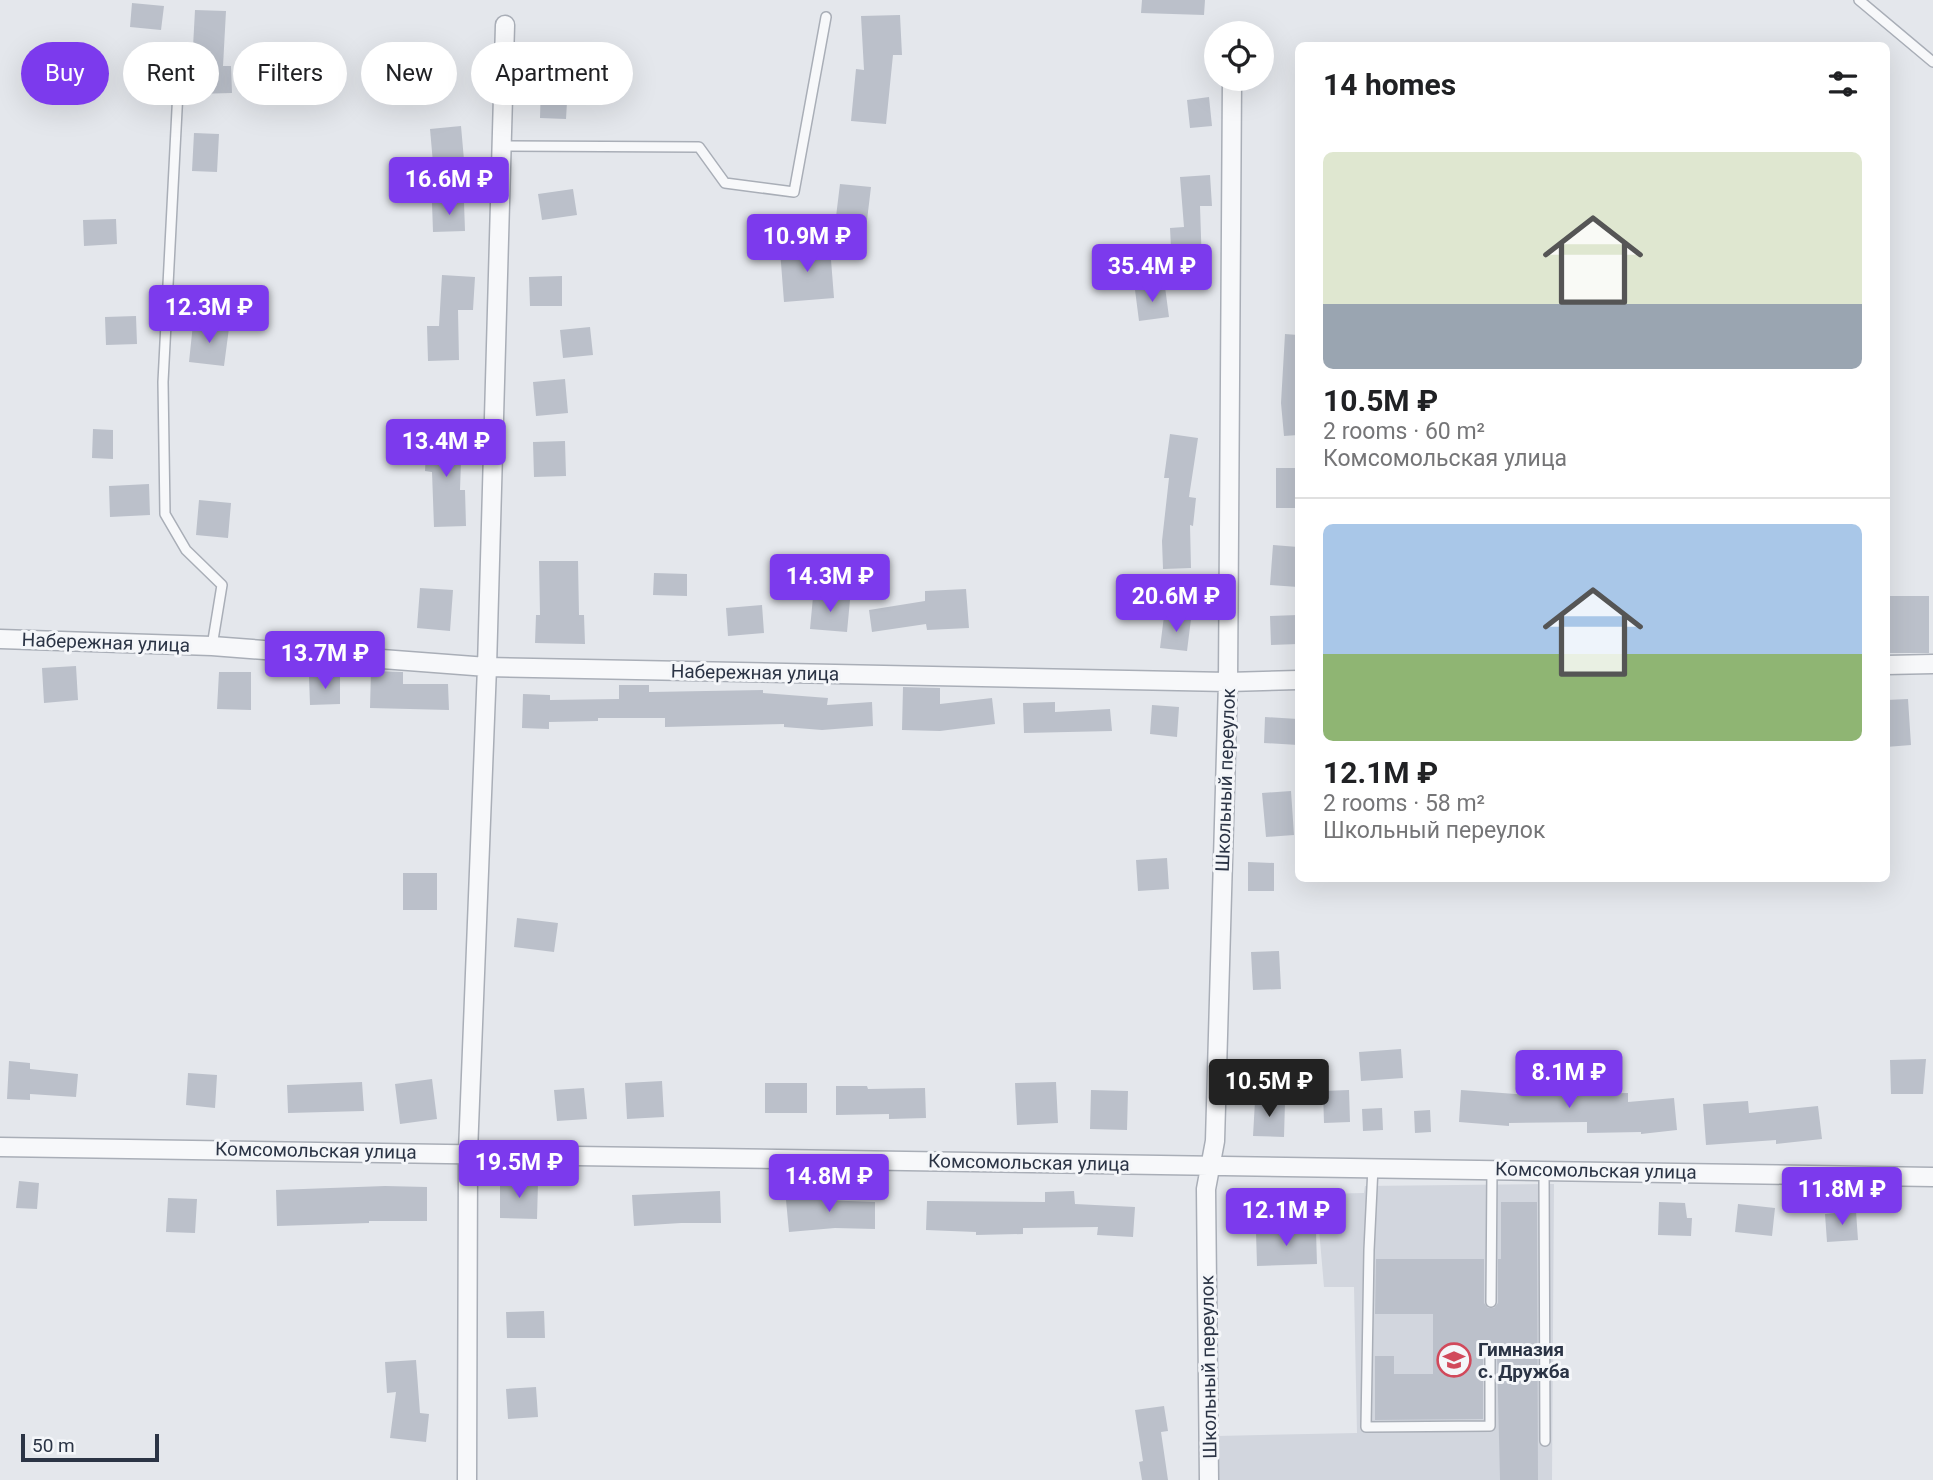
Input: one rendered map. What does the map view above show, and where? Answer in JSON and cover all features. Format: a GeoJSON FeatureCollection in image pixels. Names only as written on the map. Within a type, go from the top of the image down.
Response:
{"type":"FeatureCollection","features":[{"type":"Feature","properties":{"kind":"street"},"geometry":{"type":"LineString","coordinates":[[467,1480],[468,1152],[488,667],[505,25]]}},
{"type":"Feature","properties":{"kind":"street","name":"Школьный переулок"},"geometry":{"type":"LineString","coordinates":[[1209,1480],[1206,1189],[1215,1141],[1228,682],[1232,91]]}},
{"type":"Feature","properties":{"kind":"street","name":"Набережная улица"},"geometry":{"type":"LineString","coordinates":[[0,639],[212,646],[488,667],[1228,682],[1295,680]]}},
{"type":"Feature","properties":{"kind":"street"},"geometry":{"type":"LineString","coordinates":[[1890,665],[1933,664]]}},
{"type":"Feature","properties":{"kind":"street","name":"Комсомольская улица"},"geometry":{"type":"LineString","coordinates":[[0,1147],[468,1152],[1933,1177]]}},
{"type":"Feature","properties":{"kind":"lane"},"geometry":{"type":"LineString","coordinates":[[1859,0],[1933,62]]}},
{"type":"Feature","properties":{"kind":"lane"},"geometry":{"type":"LineString","coordinates":[[502,146],[699,147],[725,183],[794,192],[826,17]]}},
{"type":"Feature","properties":{"kind":"lane","name":"Набережная улица"},"geometry":{"type":"LineString","coordinates":[[177,105],[163,382],[165,513],[186,550],[222,585],[212,646]]}},
{"type":"Feature","properties":{"kind":"lane"},"geometry":{"type":"LineString","coordinates":[[1373,1167],[1368,1250],[1366,1427],[1490,1426],[1490,1353]]}},
{"type":"Feature","properties":{"kind":"lane"},"geometry":{"type":"LineString","coordinates":[[1491,1302],[1492,1168]]}},
{"type":"Feature","properties":{"kind":"lane"},"geometry":{"type":"LineString","coordinates":[[1544,1169],[1545,1441]]}},
{"type":"Feature","properties":{"kind":"shaded area","name":"Гимназия с. Дружба"},"geometry":{"type":"Polygon","coordinates":[[[1554,1184],[1552,1480],[1218,1480],[1217,1436],[1357,1433],[1354,1287],[1324,1287],[1316,1194],[1364,1193],[1365,1186],[1554,1184]]]}},
{"type":"Feature","properties":{"kind":"building"},"geometry":{"type":"Polygon","coordinates":[[[1142,0],[1205,0],[1204,15],[1141,13],[1142,0]]]}},
{"type":"Feature","properties":{"kind":"building"},"geometry":{"type":"Polygon","coordinates":[[[132,3],[164,6],[161,30],[130,27],[132,3]]]}},
{"type":"Feature","properties":{"kind":"building"},"geometry":{"type":"Polygon","coordinates":[[[195,10],[226,11],[223,66],[231,66],[232,93],[219,93],[219,42],[193,42],[195,10]]]}},
{"type":"Feature","properties":{"kind":"building"},"geometry":{"type":"Polygon","coordinates":[[[900,15],[902,55],[893,55],[886,124],[851,121],[856,69],[864,70],[861,16],[900,15]]]}},
{"type":"Feature","properties":{"kind":"building"},"geometry":{"type":"Polygon","coordinates":[[[1209,97],[1212,126],[1190,128],[1187,100],[1209,97]]]}},
{"type":"Feature","properties":{"kind":"building"},"geometry":{"type":"Polygon","coordinates":[[[540,105],[567,105],[566,119],[540,118],[540,105]]]}},
{"type":"Feature","properties":{"kind":"building"},"geometry":{"type":"Polygon","coordinates":[[[461,126],[464,160],[433,163],[430,129],[461,126]]]}},
{"type":"Feature","properties":{"kind":"building"},"geometry":{"type":"Polygon","coordinates":[[[194,133],[219,134],[217,172],[192,171],[194,133]]]}},
{"type":"Feature","properties":{"kind":"building"},"geometry":{"type":"Polygon","coordinates":[[[1210,175],[1212,206],[1200,206],[1202,266],[1172,267],[1170,228],[1184,227],[1180,177],[1210,175]]]}},
{"type":"Feature","properties":{"kind":"building"},"geometry":{"type":"Polygon","coordinates":[[[840,184],[871,187],[865,237],[834,233],[840,184]]]}},
{"type":"Feature","properties":{"kind":"building"},"geometry":{"type":"Polygon","coordinates":[[[573,189],[577,215],[542,220],[538,194],[573,189]]]}},
{"type":"Feature","properties":{"kind":"building"},"geometry":{"type":"Polygon","coordinates":[[[464,202],[465,231],[433,232],[432,203],[464,202]]]}},
{"type":"Feature","properties":{"kind":"building"},"geometry":{"type":"Polygon","coordinates":[[[116,219],[117,244],[84,246],[83,220],[116,219]]]}},
{"type":"Feature","properties":{"kind":"building"},"geometry":{"type":"Polygon","coordinates":[[[830,247],[834,298],[784,302],[780,250],[830,247]]]}},
{"type":"Feature","properties":{"kind":"building"},"geometry":{"type":"Polygon","coordinates":[[[442,275],[475,277],[473,310],[458,310],[459,360],[428,361],[427,326],[439,326],[442,275]]]}},
{"type":"Feature","properties":{"kind":"building"},"geometry":{"type":"Polygon","coordinates":[[[562,276],[562,306],[530,306],[529,277],[562,276]]]}},
{"type":"Feature","properties":{"kind":"building"},"geometry":{"type":"Polygon","coordinates":[[[1165,287],[1169,317],[1139,321],[1135,290],[1165,287]]]}},
{"type":"Feature","properties":{"kind":"building"},"geometry":{"type":"Polygon","coordinates":[[[136,316],[137,344],[106,345],[105,317],[136,316]]]}},
{"type":"Feature","properties":{"kind":"building"},"geometry":{"type":"Polygon","coordinates":[[[193,324],[229,328],[224,366],[189,362],[193,324]]]}},
{"type":"Feature","properties":{"kind":"building"},"geometry":{"type":"Polygon","coordinates":[[[590,327],[593,355],[563,358],[560,330],[590,327]]]}},
{"type":"Feature","properties":{"kind":"building"},"geometry":{"type":"Polygon","coordinates":[[[1285,334],[1295,335],[1295,435],[1284,436],[1281,403],[1285,334]]]}},
{"type":"Feature","properties":{"kind":"building"},"geometry":{"type":"Polygon","coordinates":[[[565,379],[568,413],[536,416],[533,382],[565,379]]]}},
{"type":"Feature","properties":{"kind":"building"},"geometry":{"type":"Polygon","coordinates":[[[93,429],[113,430],[113,459],[92,458],[93,429]]]}},
{"type":"Feature","properties":{"kind":"building"},"geometry":{"type":"Polygon","coordinates":[[[427,432],[462,434],[460,490],[465,490],[466,526],[434,527],[432,472],[425,471],[427,432]]]}},
{"type":"Feature","properties":{"kind":"building"},"geometry":{"type":"Polygon","coordinates":[[[1170,434],[1198,438],[1189,497],[1196,498],[1193,526],[1190,525],[1191,568],[1163,569],[1162,541],[1169,478],[1164,478],[1170,434]]]}},
{"type":"Feature","properties":{"kind":"building"},"geometry":{"type":"Polygon","coordinates":[[[565,441],[566,476],[534,477],[533,442],[565,441]]]}},
{"type":"Feature","properties":{"kind":"building"},"geometry":{"type":"Polygon","coordinates":[[[1276,468],[1295,468],[1295,508],[1276,508],[1276,468]]]}},
{"type":"Feature","properties":{"kind":"building"},"geometry":{"type":"Polygon","coordinates":[[[149,484],[150,515],[110,517],[109,486],[149,484]]]}},
{"type":"Feature","properties":{"kind":"building"},"geometry":{"type":"Polygon","coordinates":[[[199,500],[231,503],[228,538],[196,535],[199,500]]]}},
{"type":"Feature","properties":{"kind":"building"},"geometry":{"type":"Polygon","coordinates":[[[1273,545],[1295,547],[1295,587],[1270,585],[1273,545]]]}},
{"type":"Feature","properties":{"kind":"building"},"geometry":{"type":"Polygon","coordinates":[[[539,561],[578,561],[579,615],[584,615],[585,644],[535,643],[536,615],[540,615],[539,561]]]}},
{"type":"Feature","properties":{"kind":"building"},"geometry":{"type":"Polygon","coordinates":[[[654,573],[687,574],[687,596],[653,595],[654,573]]]}},
{"type":"Feature","properties":{"kind":"building"},"geometry":{"type":"Polygon","coordinates":[[[420,588],[453,590],[450,631],[417,628],[420,588]]]}},
{"type":"Feature","properties":{"kind":"building"},"geometry":{"type":"Polygon","coordinates":[[[966,589],[969,628],[927,630],[926,624],[872,632],[869,610],[925,601],[925,591],[966,589]]]}},
{"type":"Feature","properties":{"kind":"building"},"geometry":{"type":"Polygon","coordinates":[[[1890,596],[1929,596],[1929,653],[1890,653],[1890,596]]]}},
{"type":"Feature","properties":{"kind":"building"},"geometry":{"type":"Polygon","coordinates":[[[813,597],[850,600],[847,632],[810,629],[813,597]]]}},
{"type":"Feature","properties":{"kind":"building"},"geometry":{"type":"Polygon","coordinates":[[[762,605],[764,633],[728,636],[726,608],[762,605]]]}},
{"type":"Feature","properties":{"kind":"building"},"geometry":{"type":"Polygon","coordinates":[[[1295,615],[1295,644],[1271,645],[1270,616],[1295,615]]]}},
{"type":"Feature","properties":{"kind":"building"},"geometry":{"type":"Polygon","coordinates":[[[1164,616],[1191,619],[1187,651],[1160,648],[1164,616]]]}},
{"type":"Feature","properties":{"kind":"building"},"geometry":{"type":"Polygon","coordinates":[[[76,666],[78,700],[44,703],[42,668],[76,666]]]}},
{"type":"Feature","properties":{"kind":"building"},"geometry":{"type":"Polygon","coordinates":[[[371,671],[403,672],[403,684],[448,684],[449,710],[370,708],[371,671]]]}},
{"type":"Feature","properties":{"kind":"building"},"geometry":{"type":"Polygon","coordinates":[[[219,672],[251,672],[251,710],[217,709],[219,672]]]}},
{"type":"Feature","properties":{"kind":"building"},"geometry":{"type":"Polygon","coordinates":[[[309,677],[340,677],[340,704],[310,705],[309,677]]]}},
{"type":"Feature","properties":{"kind":"building"},"geometry":{"type":"Polygon","coordinates":[[[619,685],[649,685],[649,692],[763,690],[763,693],[828,698],[827,705],[872,702],[873,726],[822,730],[784,727],[784,724],[665,727],[665,718],[598,718],[598,721],[549,722],[549,729],[522,728],[523,694],[550,695],[550,700],[619,699],[619,685]]]}},
{"type":"Feature","properties":{"kind":"building"},"geometry":{"type":"Polygon","coordinates":[[[903,687],[940,688],[940,704],[992,698],[995,724],[940,731],[902,730],[903,687]]]}},
{"type":"Feature","properties":{"kind":"building"},"geometry":{"type":"Polygon","coordinates":[[[1908,699],[1911,745],[1890,747],[1890,700],[1908,699]]]}},
{"type":"Feature","properties":{"kind":"building"},"geometry":{"type":"Polygon","coordinates":[[[1055,702],[1055,712],[1110,709],[1112,731],[1024,733],[1023,703],[1055,702]]]}},
{"type":"Feature","properties":{"kind":"building"},"geometry":{"type":"Polygon","coordinates":[[[1152,705],[1179,707],[1177,737],[1150,734],[1152,705]]]}},
{"type":"Feature","properties":{"kind":"building"},"geometry":{"type":"Polygon","coordinates":[[[1265,717],[1295,719],[1295,745],[1264,743],[1265,717]]]}},
{"type":"Feature","properties":{"kind":"building"},"geometry":{"type":"Polygon","coordinates":[[[1291,791],[1294,835],[1266,837],[1262,793],[1291,791]]]}},
{"type":"Feature","properties":{"kind":"building"},"geometry":{"type":"Polygon","coordinates":[[[1167,858],[1169,889],[1138,891],[1136,860],[1167,858]]]}},
{"type":"Feature","properties":{"kind":"building"},"geometry":{"type":"Polygon","coordinates":[[[1248,862],[1274,863],[1274,891],[1248,891],[1248,862]]]}},
{"type":"Feature","properties":{"kind":"building"},"geometry":{"type":"Polygon","coordinates":[[[403,873],[437,873],[437,910],[403,910],[403,873]]]}},
{"type":"Feature","properties":{"kind":"building"},"geometry":{"type":"Polygon","coordinates":[[[517,918],[558,923],[554,952],[514,947],[517,918]]]}},
{"type":"Feature","properties":{"kind":"building"},"geometry":{"type":"Polygon","coordinates":[[[1279,951],[1281,989],[1253,990],[1251,952],[1279,951]]]}},
{"type":"Feature","properties":{"kind":"building"},"geometry":{"type":"Polygon","coordinates":[[[1401,1049],[1403,1078],[1361,1081],[1359,1052],[1401,1049]]]}},
{"type":"Feature","properties":{"kind":"building"},"geometry":{"type":"Polygon","coordinates":[[[1926,1059],[1923,1094],[1891,1094],[1890,1060],[1926,1059]]]}},
{"type":"Feature","properties":{"kind":"building"},"geometry":{"type":"Polygon","coordinates":[[[9,1061],[30,1063],[30,1069],[78,1074],[76,1097],[30,1094],[30,1100],[7,1099],[9,1061]]]}},
{"type":"Feature","properties":{"kind":"building"},"geometry":{"type":"Polygon","coordinates":[[[188,1073],[217,1075],[215,1108],[186,1105],[188,1073]]]}},
{"type":"Feature","properties":{"kind":"building"},"geometry":{"type":"Polygon","coordinates":[[[432,1079],[437,1119],[400,1124],[395,1084],[432,1079]]]}},
{"type":"Feature","properties":{"kind":"building"},"geometry":{"type":"Polygon","coordinates":[[[662,1081],[664,1117],[627,1119],[625,1083],[662,1081]]]}},
{"type":"Feature","properties":{"kind":"building"},"geometry":{"type":"Polygon","coordinates":[[[362,1082],[364,1111],[288,1113],[287,1085],[362,1082]]]}},
{"type":"Feature","properties":{"kind":"building"},"geometry":{"type":"Polygon","coordinates":[[[1056,1082],[1058,1123],[1017,1125],[1015,1083],[1056,1082]]]}},
{"type":"Feature","properties":{"kind":"building"},"geometry":{"type":"Polygon","coordinates":[[[765,1083],[807,1083],[807,1113],[765,1113],[765,1083]]]}},
{"type":"Feature","properties":{"kind":"building"},"geometry":{"type":"Polygon","coordinates":[[[1572,1083],[1573,1094],[1628,1093],[1628,1102],[1674,1098],[1677,1130],[1641,1134],[1587,1133],[1587,1122],[1509,1123],[1509,1126],[1459,1122],[1461,1090],[1531,1095],[1531,1084],[1572,1083]]]}},
{"type":"Feature","properties":{"kind":"building"},"geometry":{"type":"Polygon","coordinates":[[[836,1086],[867,1086],[868,1089],[925,1088],[926,1118],[889,1119],[889,1114],[836,1115],[836,1086]]]}},
{"type":"Feature","properties":{"kind":"building"},"geometry":{"type":"Polygon","coordinates":[[[584,1088],[587,1119],[557,1121],[554,1090],[584,1088]]]}},
{"type":"Feature","properties":{"kind":"building"},"geometry":{"type":"Polygon","coordinates":[[[1091,1090],[1128,1091],[1127,1130],[1090,1129],[1091,1090]]]}},
{"type":"Feature","properties":{"kind":"building"},"geometry":{"type":"Polygon","coordinates":[[[1349,1090],[1350,1122],[1324,1123],[1323,1091],[1349,1090]]]}},
{"type":"Feature","properties":{"kind":"building"},"geometry":{"type":"Polygon","coordinates":[[[1255,1101],[1285,1102],[1284,1137],[1253,1136],[1255,1101]]]}},
{"type":"Feature","properties":{"kind":"building"},"geometry":{"type":"Polygon","coordinates":[[[1748,1101],[1749,1113],[1818,1106],[1822,1139],[1776,1144],[1776,1140],[1706,1145],[1703,1104],[1748,1101]]]}},
{"type":"Feature","properties":{"kind":"building"},"geometry":{"type":"Polygon","coordinates":[[[1382,1108],[1383,1130],[1363,1131],[1362,1109],[1382,1108]]]}},
{"type":"Feature","properties":{"kind":"building"},"geometry":{"type":"Polygon","coordinates":[[[1430,1110],[1431,1132],[1415,1133],[1414,1111],[1430,1110]]]}},
{"type":"Feature","properties":{"kind":"building"},"geometry":{"type":"Polygon","coordinates":[[[19,1181],[39,1183],[37,1209],[16,1208],[19,1181]]]}},
{"type":"Feature","properties":{"kind":"building"},"geometry":{"type":"Polygon","coordinates":[[[500,1182],[538,1183],[537,1219],[500,1218],[500,1182]]]}},
{"type":"Feature","properties":{"kind":"building"},"geometry":{"type":"Polygon","coordinates":[[[427,1187],[427,1221],[277,1226],[276,1190],[427,1187]]]}},
{"type":"Feature","properties":{"kind":"building"},"geometry":{"type":"Polygon","coordinates":[[[720,1191],[721,1223],[634,1226],[632,1195],[720,1191]]]}},
{"type":"Feature","properties":{"kind":"building"},"geometry":{"type":"Polygon","coordinates":[[[1074,1191],[1075,1204],[1135,1207],[1133,1237],[1097,1235],[1098,1227],[1023,1228],[1023,1234],[976,1235],[976,1232],[926,1230],[927,1201],[1045,1202],[1045,1192],[1074,1191]]]}},
{"type":"Feature","properties":{"kind":"building"},"geometry":{"type":"Polygon","coordinates":[[[822,1196],[822,1200],[875,1202],[875,1229],[835,1228],[789,1232],[786,1200],[822,1196]]]}},
{"type":"Feature","properties":{"kind":"building"},"geometry":{"type":"Polygon","coordinates":[[[168,1198],[197,1199],[195,1233],[166,1232],[168,1198]]]}},
{"type":"Feature","properties":{"kind":"building"},"geometry":{"type":"Polygon","coordinates":[[[1501,1202],[1537,1202],[1538,1480],[1500,1480],[1497,1354],[1493,1348],[1487,1348],[1483,1353],[1483,1419],[1375,1420],[1375,1356],[1394,1356],[1394,1374],[1433,1374],[1433,1314],[1375,1314],[1376,1259],[1484,1259],[1484,1303],[1488,1308],[1494,1308],[1498,1303],[1498,1259],[1501,1259],[1501,1202]]]}},
{"type":"Feature","properties":{"kind":"building"},"geometry":{"type":"Polygon","coordinates":[[[1659,1202],[1685,1203],[1687,1218],[1692,1218],[1691,1236],[1658,1235],[1659,1202]]]}},
{"type":"Feature","properties":{"kind":"building"},"geometry":{"type":"Polygon","coordinates":[[[1738,1204],[1775,1208],[1772,1236],[1735,1232],[1738,1204]]]}},
{"type":"Feature","properties":{"kind":"building"},"geometry":{"type":"Polygon","coordinates":[[[1856,1211],[1858,1240],[1827,1242],[1825,1214],[1856,1211]]]}},
{"type":"Feature","properties":{"kind":"building"},"geometry":{"type":"Polygon","coordinates":[[[1316,1231],[1317,1264],[1257,1266],[1256,1232],[1316,1231]]]}},
{"type":"Feature","properties":{"kind":"building"},"geometry":{"type":"Polygon","coordinates":[[[544,1311],[545,1338],[507,1338],[506,1312],[544,1311]]]}},
{"type":"Feature","properties":{"kind":"building"},"geometry":{"type":"Polygon","coordinates":[[[416,1360],[420,1413],[429,1414],[426,1442],[390,1438],[396,1392],[387,1393],[385,1362],[416,1360]]]}},
{"type":"Feature","properties":{"kind":"building"},"geometry":{"type":"Polygon","coordinates":[[[536,1387],[538,1417],[508,1419],[506,1389],[536,1387]]]}},
{"type":"Feature","properties":{"kind":"building"},"geometry":{"type":"Polygon","coordinates":[[[1164,1406],[1168,1431],[1161,1432],[1168,1480],[1142,1480],[1139,1462],[1143,1461],[1135,1410],[1164,1406]]]}},
{"type":"Feature","properties":{"kind":"place","name":"Гимназия с. Дружба"},"geometry":{"type":"Point","coordinates":[1454,1360]}}]}
